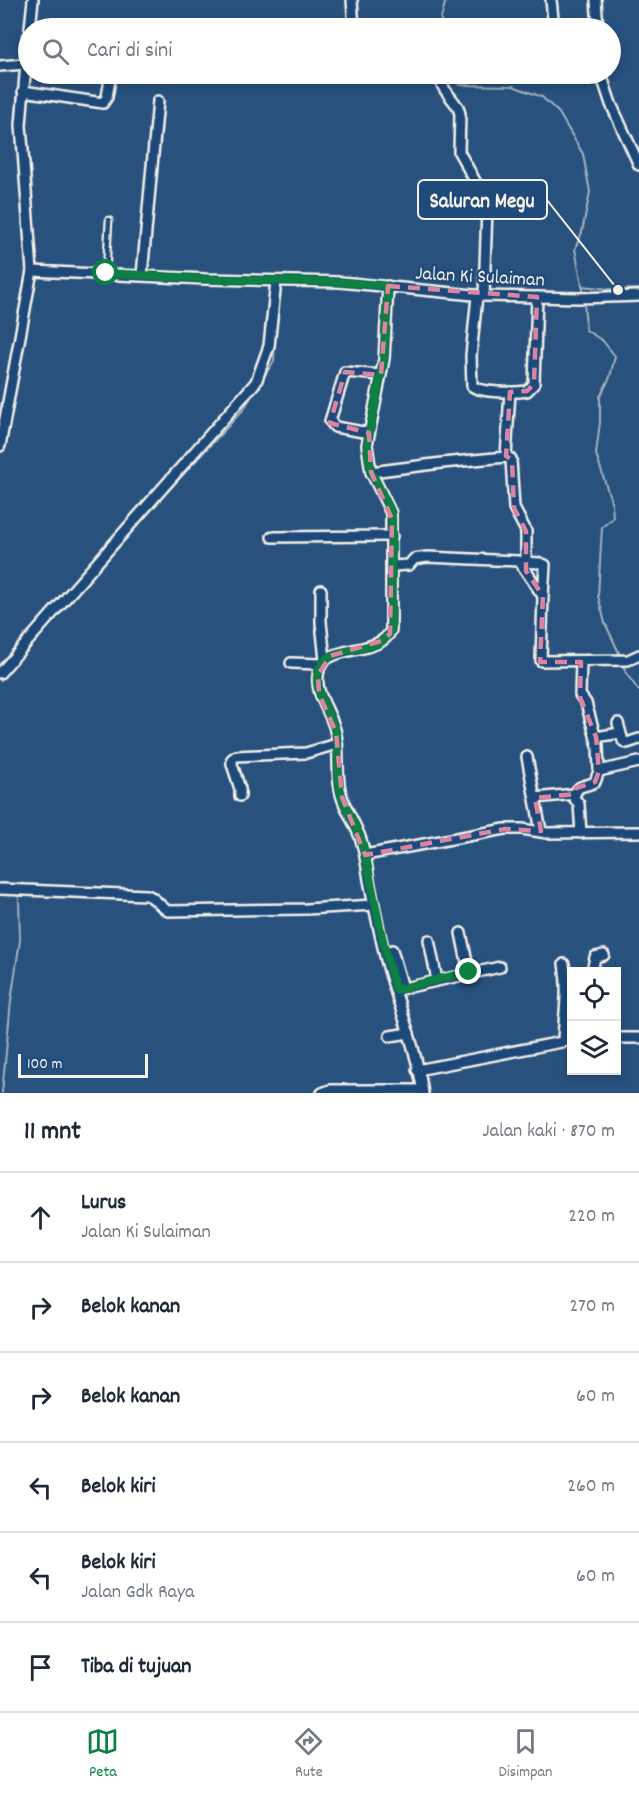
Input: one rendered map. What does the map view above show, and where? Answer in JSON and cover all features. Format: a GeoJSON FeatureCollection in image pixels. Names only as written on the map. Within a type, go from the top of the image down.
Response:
{"type":"FeatureCollection","features":[{"type":"Feature","properties":{"kind":"street"},"geometry":{"type":"LineString","coordinates":[[31,18],[33,0]]}},
{"type":"Feature","properties":{"kind":"street"},"geometry":{"type":"LineString","coordinates":[[352,0],[353,18]]}},
{"type":"Feature","properties":{"kind":"street"},"geometry":{"type":"LineString","coordinates":[[551,0],[553,18]]}},
{"type":"Feature","properties":{"kind":"street"},"geometry":{"type":"LineString","coordinates":[[596,0],[597,18]]}},
{"type":"Feature","properties":{"kind":"street"},"geometry":{"type":"LineString","coordinates":[[0,66],[18,65]]}},
{"type":"Feature","properties":{"kind":"street"},"geometry":{"type":"LineString","coordinates":[[0,446],[32,271],[21,125],[24,84]]}},
{"type":"Feature","properties":{"kind":"street"},"geometry":{"type":"LineString","coordinates":[[23,91],[103,103],[107,97],[109,84]]}},
{"type":"Feature","properties":{"kind":"street"},"geometry":{"type":"LineString","coordinates":[[442,84],[458,106],[460,114],[459,152],[485,199],[487,208],[484,282],[471,356],[472,386],[481,390],[510,392],[527,391],[534,384],[537,297]]}},
{"type":"Feature","properties":{"kind":"street"},"geometry":{"type":"LineString","coordinates":[[604,84],[639,165]]}},
{"type":"Feature","properties":{"kind":"street"},"geometry":{"type":"LineString","coordinates":[[142,275],[158,101]]}},
{"type":"Feature","properties":{"kind":"street","name":"Jalan Ki Sulaiman"},"geometry":{"type":"LineString","coordinates":[[32,271],[340,282],[480,296],[583,298],[639,296]]}},
{"type":"Feature","properties":{"kind":"street"},"geometry":{"type":"LineString","coordinates":[[0,674],[256,382],[269,346],[276,281]]}},
{"type":"Feature","properties":{"kind":"street"},"geometry":{"type":"LineString","coordinates":[[291,663],[323,662],[330,656],[354,651],[381,641],[388,636],[391,630],[390,509],[371,472],[368,452],[369,433],[381,375],[387,330],[388,286]]}},
{"type":"Feature","properties":{"kind":"street"},"geometry":{"type":"LineString","coordinates":[[369,433],[335,427],[330,421],[344,374],[348,372],[381,375]]}},
{"type":"Feature","properties":{"kind":"street"},"geometry":{"type":"LineString","coordinates":[[506,457],[510,392]]}},
{"type":"Feature","properties":{"kind":"street"},"geometry":{"type":"LineString","coordinates":[[371,472],[506,457],[512,460],[514,508],[526,531],[523,562],[543,596]]}},
{"type":"Feature","properties":{"kind":"street"},"geometry":{"type":"LineString","coordinates":[[273,537],[392,536]]}},
{"type":"Feature","properties":{"kind":"street"},"geometry":{"type":"LineString","coordinates":[[392,566],[409,565],[414,558],[427,557],[540,562],[546,567],[541,661],[623,661],[639,655]]}},
{"type":"Feature","properties":{"kind":"street"},"geometry":{"type":"LineString","coordinates":[[321,590],[323,662],[318,675],[319,694],[335,728],[340,792],[360,838],[385,956],[400,989]]}},
{"type":"Feature","properties":{"kind":"street"},"geometry":{"type":"LineString","coordinates":[[580,833],[579,804],[575,801],[575,794],[578,788],[595,782],[599,771],[596,737],[586,704],[581,698],[581,662]]}},
{"type":"Feature","properties":{"kind":"street"},"geometry":{"type":"LineString","coordinates":[[618,723],[623,741],[627,743],[639,739]]}},
{"type":"Feature","properties":{"kind":"street"},"geometry":{"type":"LineString","coordinates":[[596,737],[620,733]]}},
{"type":"Feature","properties":{"kind":"street"},"geometry":{"type":"LineString","coordinates":[[240,796],[232,764],[232,759],[236,756],[306,753],[338,744]]}},
{"type":"Feature","properties":{"kind":"street"},"geometry":{"type":"LineString","coordinates":[[527,757],[541,831]]}},
{"type":"Feature","properties":{"kind":"street"},"geometry":{"type":"LineString","coordinates":[[599,771],[637,762],[639,775]]}},
{"type":"Feature","properties":{"kind":"street"},"geometry":{"type":"LineString","coordinates":[[535,798],[575,794]]}},
{"type":"Feature","properties":{"kind":"street"},"geometry":{"type":"LineString","coordinates":[[365,855],[505,829],[580,833],[639,832]]}},
{"type":"Feature","properties":{"kind":"street"},"geometry":{"type":"LineString","coordinates":[[0,889],[147,895],[153,897],[162,908],[168,911],[306,909],[374,905]]}},
{"type":"Feature","properties":{"kind":"street"},"geometry":{"type":"LineString","coordinates":[[461,933],[469,972]]}},
{"type":"Feature","properties":{"kind":"street"},"geometry":{"type":"LineString","coordinates":[[429,940],[437,980]]}},
{"type":"Feature","properties":{"kind":"street"},"geometry":{"type":"LineString","coordinates":[[322,1093],[330,1090],[423,1092],[392,950]]}},
{"type":"Feature","properties":{"kind":"street"},"geometry":{"type":"LineString","coordinates":[[593,967],[595,957],[604,955]]}},
{"type":"Feature","properties":{"kind":"street"},"geometry":{"type":"LineString","coordinates":[[417,1070],[567,1041],[564,1015],[568,986],[564,964]]}},
{"type":"Feature","properties":{"kind":"street"},"geometry":{"type":"LineString","coordinates":[[400,989],[500,967]]}},
{"type":"Feature","properties":{"kind":"street"},"geometry":{"type":"LineString","coordinates":[[390,1036],[409,1033]]}},
{"type":"Feature","properties":{"kind":"street"},"geometry":{"type":"LineString","coordinates":[[621,1038],[639,1038]]}},
{"type":"Feature","properties":{"kind":"lane"},"geometry":{"type":"LineString","coordinates":[[106,273],[109,220]]}},
{"type":"Feature","properties":{"kind":"highlighted area"},"geometry":{"type":"Polygon","coordinates":[[[388,286],[537,297],[534,384],[527,391],[510,392],[506,456],[512,460],[514,508],[526,531],[526,571],[543,596],[540,662],[581,662],[580,697],[596,737],[599,771],[595,782],[576,788],[575,794],[535,798],[541,831],[505,829],[365,855],[342,797],[336,732],[319,694],[318,675],[330,656],[381,641],[390,634],[392,519],[371,472],[369,433],[330,423],[345,372],[381,375],[388,286]]]}},
{"type":"Feature","properties":{"kind":"waterway"},"geometry":{"type":"LineString","coordinates":[[441,18],[446,0]]}},
{"type":"Feature","properties":{"kind":"waterway"},"geometry":{"type":"LineString","coordinates":[[458,84],[513,86],[542,97],[559,113],[583,154],[590,192],[582,232],[575,249],[584,295]]}},
{"type":"Feature","properties":{"kind":"waterway"},"geometry":{"type":"LineString","coordinates":[[582,286],[618,290],[639,289]]}},
{"type":"Feature","properties":{"kind":"waterway"},"geometry":{"type":"LineString","coordinates":[[584,301],[586,330],[603,341],[615,356],[610,377],[600,397],[596,454],[612,504],[613,518],[602,527],[598,596],[605,623],[621,657]]}},
{"type":"Feature","properties":{"kind":"waterway"},"geometry":{"type":"LineString","coordinates":[[260,383],[274,361],[276,318]]}},
{"type":"Feature","properties":{"kind":"waterway"},"geometry":{"type":"LineString","coordinates":[[142,519],[243,410],[257,388]]}},
{"type":"Feature","properties":{"kind":"waterway"},"geometry":{"type":"LineString","coordinates":[[0,681],[102,563]]}},
{"type":"Feature","properties":{"kind":"waterway"},"geometry":{"type":"LineString","coordinates":[[622,662],[626,673],[639,691]]}},
{"type":"Feature","properties":{"kind":"waterway"},"geometry":{"type":"LineString","coordinates":[[0,884],[11,885]]}},
{"type":"Feature","properties":{"kind":"waterway"},"geometry":{"type":"LineString","coordinates":[[2,1093],[11,1001],[20,940],[17,893]]}},
{"type":"Feature","properties":{"kind":"place","name":"Saluran Megu"},"geometry":{"type":"Point","coordinates":[618,290]}},
{"type":"Feature","properties":{"kind":"route"},"geometry":{"type":"LineString","coordinates":[[106,273],[388,286],[384,359],[367,445],[371,472],[390,509],[392,519],[391,630],[388,636],[381,641],[354,651],[330,656],[325,660],[319,669],[318,690],[336,732],[339,787],[362,843],[381,939],[396,990],[469,972]]}}]}
